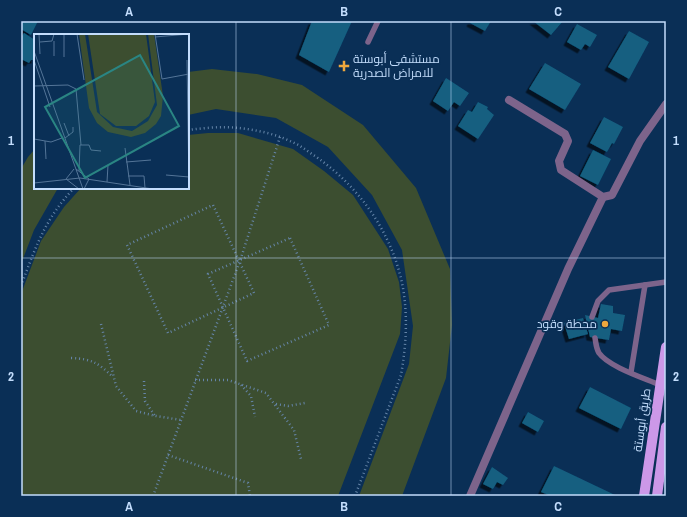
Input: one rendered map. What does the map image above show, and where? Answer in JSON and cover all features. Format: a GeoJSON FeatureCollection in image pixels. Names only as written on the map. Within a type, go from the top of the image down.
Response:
{"type":"FeatureCollection","features":[{"type":"Feature","properties":{"kind":"main road","name":"طريق أبوستة"},"geometry":{"type":"LineString","coordinates":[[644,496],[666,348]]}},
{"type":"Feature","properties":{"kind":"main road"},"geometry":{"type":"LineString","coordinates":[[657,496],[666,426]]}},
{"type":"Feature","properties":{"kind":"main road"},"geometry":{"type":"LineString","coordinates":[[651,450],[663,451]]}},
{"type":"Feature","properties":{"kind":"street"},"geometry":{"type":"LineString","coordinates":[[509,100],[565,134],[568,141],[559,161],[562,170],[603,197],[612,195],[640,141],[666,104]]}},
{"type":"Feature","properties":{"kind":"street"},"geometry":{"type":"LineString","coordinates":[[470,496],[568,269],[603,197]]}},
{"type":"Feature","properties":{"kind":"lane"},"geometry":{"type":"LineString","coordinates":[[368,42],[378,21]]}},
{"type":"Feature","properties":{"kind":"lane"},"geometry":{"type":"LineString","coordinates":[[592,317],[598,301],[609,290],[666,282]]}},
{"type":"Feature","properties":{"kind":"lane"},"geometry":{"type":"LineString","coordinates":[[631,372],[646,285]]}},
{"type":"Feature","properties":{"kind":"lane"},"geometry":{"type":"LineString","coordinates":[[595,338],[599,353],[614,364],[660,385]]}},
{"type":"Feature","properties":{"kind":"path"},"geometry":{"type":"LineString","coordinates":[[189,130],[238,128],[280,137],[293,142],[322,161],[344,179],[360,195],[378,222],[391,246],[403,288],[406,330],[401,375],[354,496]]}},
{"type":"Feature","properties":{"kind":"path"},"geometry":{"type":"LineString","coordinates":[[153,496],[240,261],[280,137]]}},
{"type":"Feature","properties":{"kind":"path"},"geometry":{"type":"LineString","coordinates":[[21,286],[39,236],[60,203],[73,189]]}},
{"type":"Feature","properties":{"kind":"path"},"geometry":{"type":"LineString","coordinates":[[213,205],[254,293],[222,308],[168,333],[127,245],[213,205]]}},
{"type":"Feature","properties":{"kind":"path"},"geometry":{"type":"LineString","coordinates":[[290,238],[329,325],[247,361],[222,308],[208,274],[290,238]]}},
{"type":"Feature","properties":{"kind":"path"},"geometry":{"type":"LineString","coordinates":[[101,324],[116,386],[136,411],[181,420]]}},
{"type":"Feature","properties":{"kind":"path"},"geometry":{"type":"LineString","coordinates":[[71,358],[87,358],[114,377]]}},
{"type":"Feature","properties":{"kind":"path"},"geometry":{"type":"LineString","coordinates":[[195,380],[228,380],[266,393],[294,430],[301,459]]}},
{"type":"Feature","properties":{"kind":"path"},"geometry":{"type":"LineString","coordinates":[[144,381],[145,401],[156,416]]}},
{"type":"Feature","properties":{"kind":"path"},"geometry":{"type":"LineString","coordinates":[[239,383],[252,396],[255,417]]}},
{"type":"Feature","properties":{"kind":"path"},"geometry":{"type":"LineString","coordinates":[[275,404],[288,406],[305,403]]}},
{"type":"Feature","properties":{"kind":"path"},"geometry":{"type":"LineString","coordinates":[[168,455],[248,483],[250,496]]}},
{"type":"Feature","properties":{"kind":"green space"},"geometry":{"type":"Polygon","coordinates":[[[212,69],[257,74],[302,85],[363,125],[416,188],[450,269],[452,325],[446,378],[402,496],[359,496],[409,364],[413,326],[402,250],[372,195],[328,147],[276,118],[216,109],[189,115],[189,72],[212,69]]]}},
{"type":"Feature","properties":{"kind":"green space"},"geometry":{"type":"Polygon","coordinates":[[[238,133],[293,149],[324,171],[353,195],[388,249],[399,282],[402,307],[400,334],[338,496],[21,496],[21,294],[41,241],[64,207],[80,189],[189,189],[189,135],[238,133]]]}},
{"type":"Feature","properties":{"kind":"green space"},"geometry":{"type":"Polygon","coordinates":[[[34,150],[34,189],[57,189],[34,230],[21,264],[21,169],[34,150]]]}},
{"type":"Feature","properties":{"kind":"building"},"geometry":{"type":"Polygon","coordinates":[[[21,21],[38,21],[31,35],[21,29],[21,21]]]}},
{"type":"Feature","properties":{"kind":"building"},"geometry":{"type":"Polygon","coordinates":[[[312,21],[352,21],[329,72],[299,55],[312,21]]]}},
{"type":"Feature","properties":{"kind":"building"},"geometry":{"type":"Polygon","coordinates":[[[471,21],[491,21],[485,31],[470,23],[471,21]]]}},
{"type":"Feature","properties":{"kind":"building"},"geometry":{"type":"Polygon","coordinates":[[[533,21],[563,21],[551,35],[533,21]]]}},
{"type":"Feature","properties":{"kind":"building"},"geometry":{"type":"Polygon","coordinates":[[[577,24],[597,35],[590,47],[585,44],[581,50],[567,42],[577,24]]]}},
{"type":"Feature","properties":{"kind":"building"},"geometry":{"type":"Polygon","coordinates":[[[629,31],[649,42],[629,79],[608,67],[629,31]]]}},
{"type":"Feature","properties":{"kind":"building"},"geometry":{"type":"Polygon","coordinates":[[[24,33],[34,39],[34,60],[31,60],[29,63],[21,59],[21,38],[24,33]]]}},
{"type":"Feature","properties":{"kind":"building"},"geometry":{"type":"Polygon","coordinates":[[[545,63],[581,84],[565,110],[529,89],[545,63]]]}},
{"type":"Feature","properties":{"kind":"building"},"geometry":{"type":"Polygon","coordinates":[[[446,78],[469,93],[460,106],[454,102],[448,111],[433,101],[446,78]]]}},
{"type":"Feature","properties":{"kind":"building"},"geometry":{"type":"Polygon","coordinates":[[[478,102],[488,107],[487,109],[494,115],[478,139],[458,126],[468,110],[472,112],[478,102]]]}},
{"type":"Feature","properties":{"kind":"building"},"geometry":{"type":"Polygon","coordinates":[[[604,117],[623,127],[614,144],[612,143],[607,152],[590,143],[604,117]]]}},
{"type":"Feature","properties":{"kind":"building"},"geometry":{"type":"Polygon","coordinates":[[[593,150],[611,159],[598,185],[580,176],[593,150]]]}},
{"type":"Feature","properties":{"kind":"building"},"geometry":{"type":"Polygon","coordinates":[[[601,304],[613,306],[613,313],[625,315],[622,331],[611,329],[609,340],[590,337],[585,315],[598,318],[601,304]]]}},
{"type":"Feature","properties":{"kind":"building"},"geometry":{"type":"Polygon","coordinates":[[[583,318],[588,334],[569,339],[564,323],[583,318]]]}},
{"type":"Feature","properties":{"kind":"building"},"geometry":{"type":"Polygon","coordinates":[[[590,387],[631,408],[621,429],[579,408],[590,387]]]}},
{"type":"Feature","properties":{"kind":"building"},"geometry":{"type":"Polygon","coordinates":[[[528,412],[544,421],[538,432],[522,423],[528,412]]]}},
{"type":"Feature","properties":{"kind":"building"},"geometry":{"type":"Polygon","coordinates":[[[554,466],[615,495],[551,496],[541,492],[554,466]]]}},
{"type":"Feature","properties":{"kind":"building"},"geometry":{"type":"Polygon","coordinates":[[[492,467],[508,478],[503,485],[497,482],[493,489],[483,484],[492,467]]]}},
{"type":"Feature","properties":{"kind":"place","name":"مستشفى أبوستة للامراض الصدرية"},"geometry":{"type":"Point","coordinates":[344,66]}},
{"type":"Feature","properties":{"kind":"place","name":"محطة وقود"},"geometry":{"type":"Point","coordinates":[605,324]}}]}
